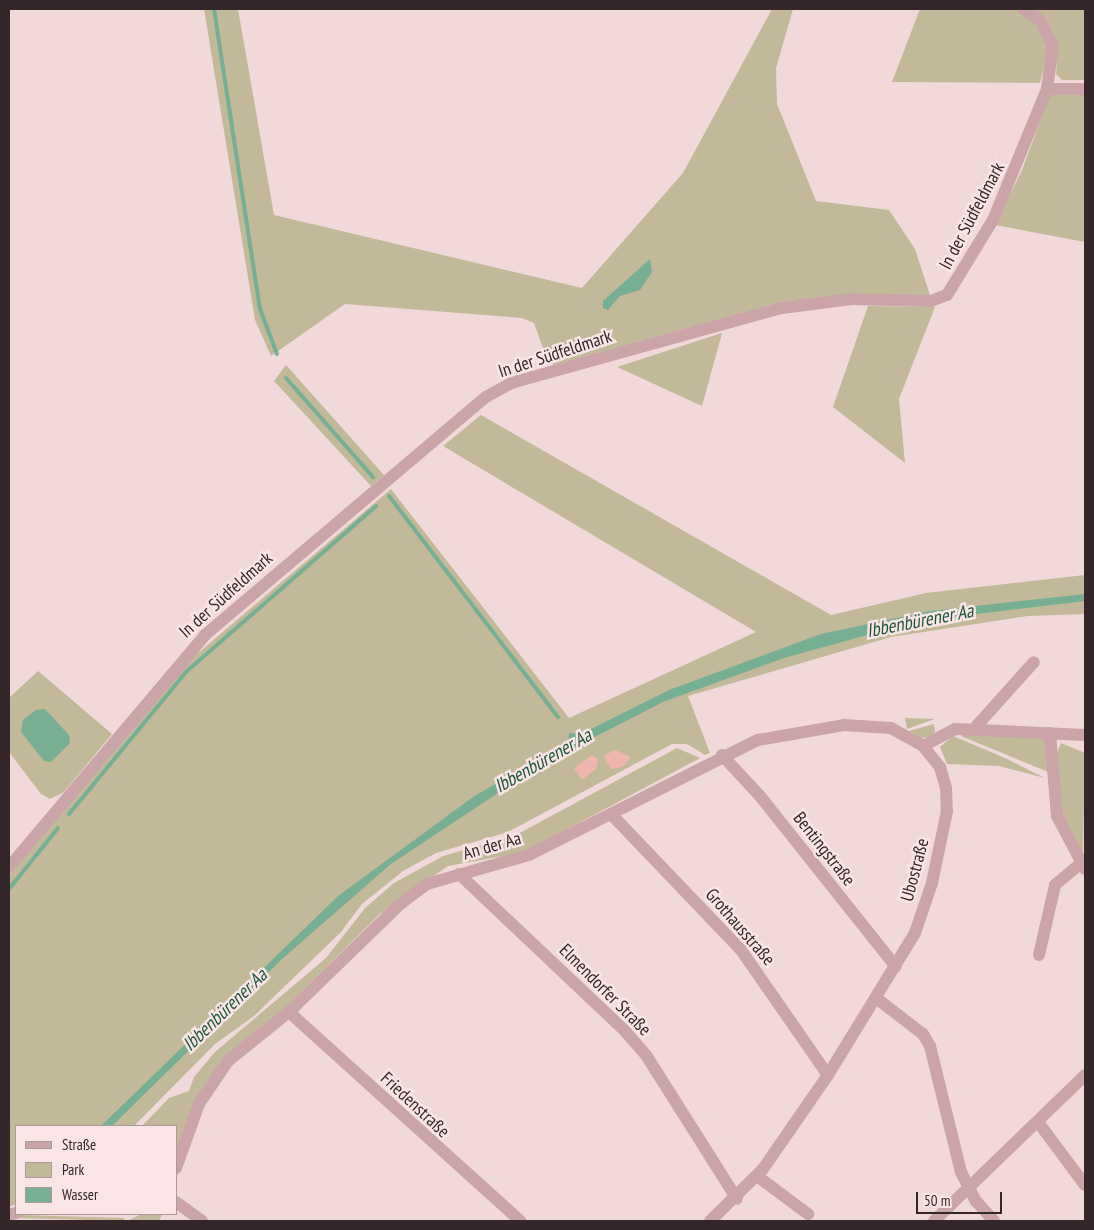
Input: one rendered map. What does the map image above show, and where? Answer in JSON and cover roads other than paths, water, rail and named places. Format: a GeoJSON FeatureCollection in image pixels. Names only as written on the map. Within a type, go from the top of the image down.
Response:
{"type":"FeatureCollection","features":[{"type":"Feature","properties":{"kind":"street","name":"In der Südfeldmark"},"geometry":{"type":"LineString","coordinates":[[9,867],[205,635],[486,397],[511,383],[782,308],[851,299],[931,301],[947,295],[993,220],[1047,89],[1054,46],[1040,20],[1023,9]]}},
{"type":"Feature","properties":{"kind":"street"},"geometry":{"type":"LineString","coordinates":[[1047,89],[1085,89]]}},
{"type":"Feature","properties":{"kind":"street"},"geometry":{"type":"LineString","coordinates":[[973,730],[1034,662]]}},
{"type":"Feature","properties":{"kind":"street","name":"An der Aa"},"geometry":{"type":"LineString","coordinates":[[178,1162],[199,1104],[228,1061],[289,1012],[399,905],[427,884],[528,855],[611,814],[722,755],[758,740],[844,725],[891,728],[923,746]]}},
{"type":"Feature","properties":{"kind":"street"},"geometry":{"type":"LineString","coordinates":[[923,746],[941,733],[973,730],[1085,734]]}},
{"type":"Feature","properties":{"kind":"street"},"geometry":{"type":"LineString","coordinates":[[1039,955],[1055,885],[1083,864],[1057,816],[1050,733]]}},
{"type":"Feature","properties":{"kind":"street","name":"Ubostraße"},"geometry":{"type":"LineString","coordinates":[[710,1221],[737,1199],[757,1176],[828,1075],[896,967],[915,933],[932,883],[947,811],[940,767],[923,746]]}},
{"type":"Feature","properties":{"kind":"street","name":"Bentingstraße"},"geometry":{"type":"LineString","coordinates":[[722,755],[760,796],[896,967]]}},
{"type":"Feature","properties":{"kind":"street","name":"Grothausstraße"},"geometry":{"type":"LineString","coordinates":[[611,814],[741,950],[828,1075]]}},
{"type":"Feature","properties":{"kind":"street","name":"Elmendorfer Straße"},"geometry":{"type":"LineString","coordinates":[[459,874],[630,1037],[737,1199]]}},
{"type":"Feature","properties":{"kind":"street"},"geometry":{"type":"LineString","coordinates":[[876,998],[923,1034],[930,1046],[968,1187],[994,1221]]}},
{"type":"Feature","properties":{"kind":"street","name":"Friedenstraße"},"geometry":{"type":"LineString","coordinates":[[289,1012],[520,1221]]}},
{"type":"Feature","properties":{"kind":"street"},"geometry":{"type":"LineString","coordinates":[[934,1221],[1085,1075]]}},
{"type":"Feature","properties":{"kind":"street"},"geometry":{"type":"LineString","coordinates":[[1038,1122],[1085,1185]]}},
{"type":"Feature","properties":{"kind":"street"},"geometry":{"type":"LineString","coordinates":[[757,1176],[808,1214]]}},
{"type":"Feature","properties":{"kind":"street"},"geometry":{"type":"LineString","coordinates":[[178,1203],[202,1221]]}},
{"type":"Feature","properties":{"kind":"water"},"geometry":{"type":"Polygon","coordinates":[[[650,259],[652,272],[640,290],[620,296],[608,310],[603,308],[603,301],[650,259]]]}},
{"type":"Feature","properties":{"kind":"water","name":"Ibbenbürener Aa"},"geometry":{"type":"Polygon","coordinates":[[[1085,594],[1085,601],[918,621],[784,658],[663,702],[540,765],[391,864],[282,959],[113,1125],[102,1125],[338,896],[473,797],[568,741],[569,733],[581,734],[669,690],[821,634],[930,611],[1085,594]]]}},
{"type":"Feature","properties":{"kind":"water"},"geometry":{"type":"Polygon","coordinates":[[[45,709],[69,735],[70,743],[51,762],[44,761],[21,732],[23,720],[36,710],[45,709]]]}},
{"type":"Feature","properties":{"kind":"waterway"},"geometry":{"type":"LineString","coordinates":[[214,9],[260,309],[277,354]]}},
{"type":"Feature","properties":{"kind":"waterway"},"geometry":{"type":"LineString","coordinates":[[286,378],[373,477]]}},
{"type":"Feature","properties":{"kind":"waterway"},"geometry":{"type":"LineString","coordinates":[[389,496],[558,717]]}},
{"type":"Feature","properties":{"kind":"waterway"},"geometry":{"type":"LineString","coordinates":[[69,814],[187,671],[376,506]]}},
{"type":"Feature","properties":{"kind":"waterway"},"geometry":{"type":"LineString","coordinates":[[9,889],[58,828]]}}]}
